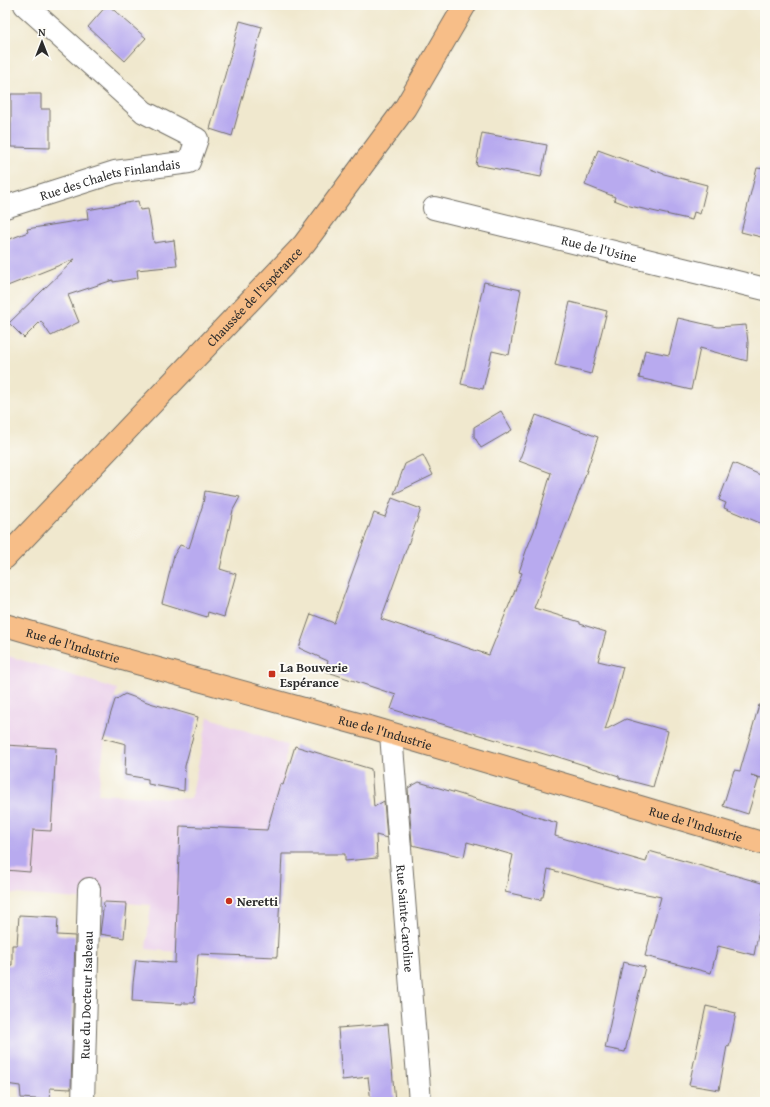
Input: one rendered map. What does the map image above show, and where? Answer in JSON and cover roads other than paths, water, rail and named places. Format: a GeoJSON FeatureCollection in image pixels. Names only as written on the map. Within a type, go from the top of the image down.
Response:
{"type":"FeatureCollection","features":[{"type":"Feature","properties":{"kind":"main road","name":"Chaussée de l'Espérance"},"geometry":{"type":"LineString","coordinates":[[5,558],[304,244],[405,108],[465,5]]}},
{"type":"Feature","properties":{"kind":"main road","name":"Rue de l'Industrie"},"geometry":{"type":"LineString","coordinates":[[5,625],[391,734],[765,844]]}},
{"type":"Feature","properties":{"kind":"street","name":"Rue des Chalets Finlandais"},"geometry":{"type":"LineString","coordinates":[[5,207],[115,172],[189,162],[197,139],[144,112],[25,5]]}},
{"type":"Feature","properties":{"kind":"street","name":"Rue de l'Usine"},"geometry":{"type":"LineString","coordinates":[[434,208],[765,289]]}},
{"type":"Feature","properties":{"kind":"street","name":"Rue Sainte-Caroline"},"geometry":{"type":"LineString","coordinates":[[391,734],[420,1102]]}},
{"type":"Feature","properties":{"kind":"street","name":"Rue du Docteur Isabeau"},"geometry":{"type":"LineString","coordinates":[[83,1102],[89,889]]}},
{"type":"Feature","properties":{"kind":"place","name":"La Bouverie Espérance"},"geometry":{"type":"Point","coordinates":[272,674]}},
{"type":"Feature","properties":{"kind":"place","name":"Neretti"},"geometry":{"type":"Point","coordinates":[229,901]}}]}
